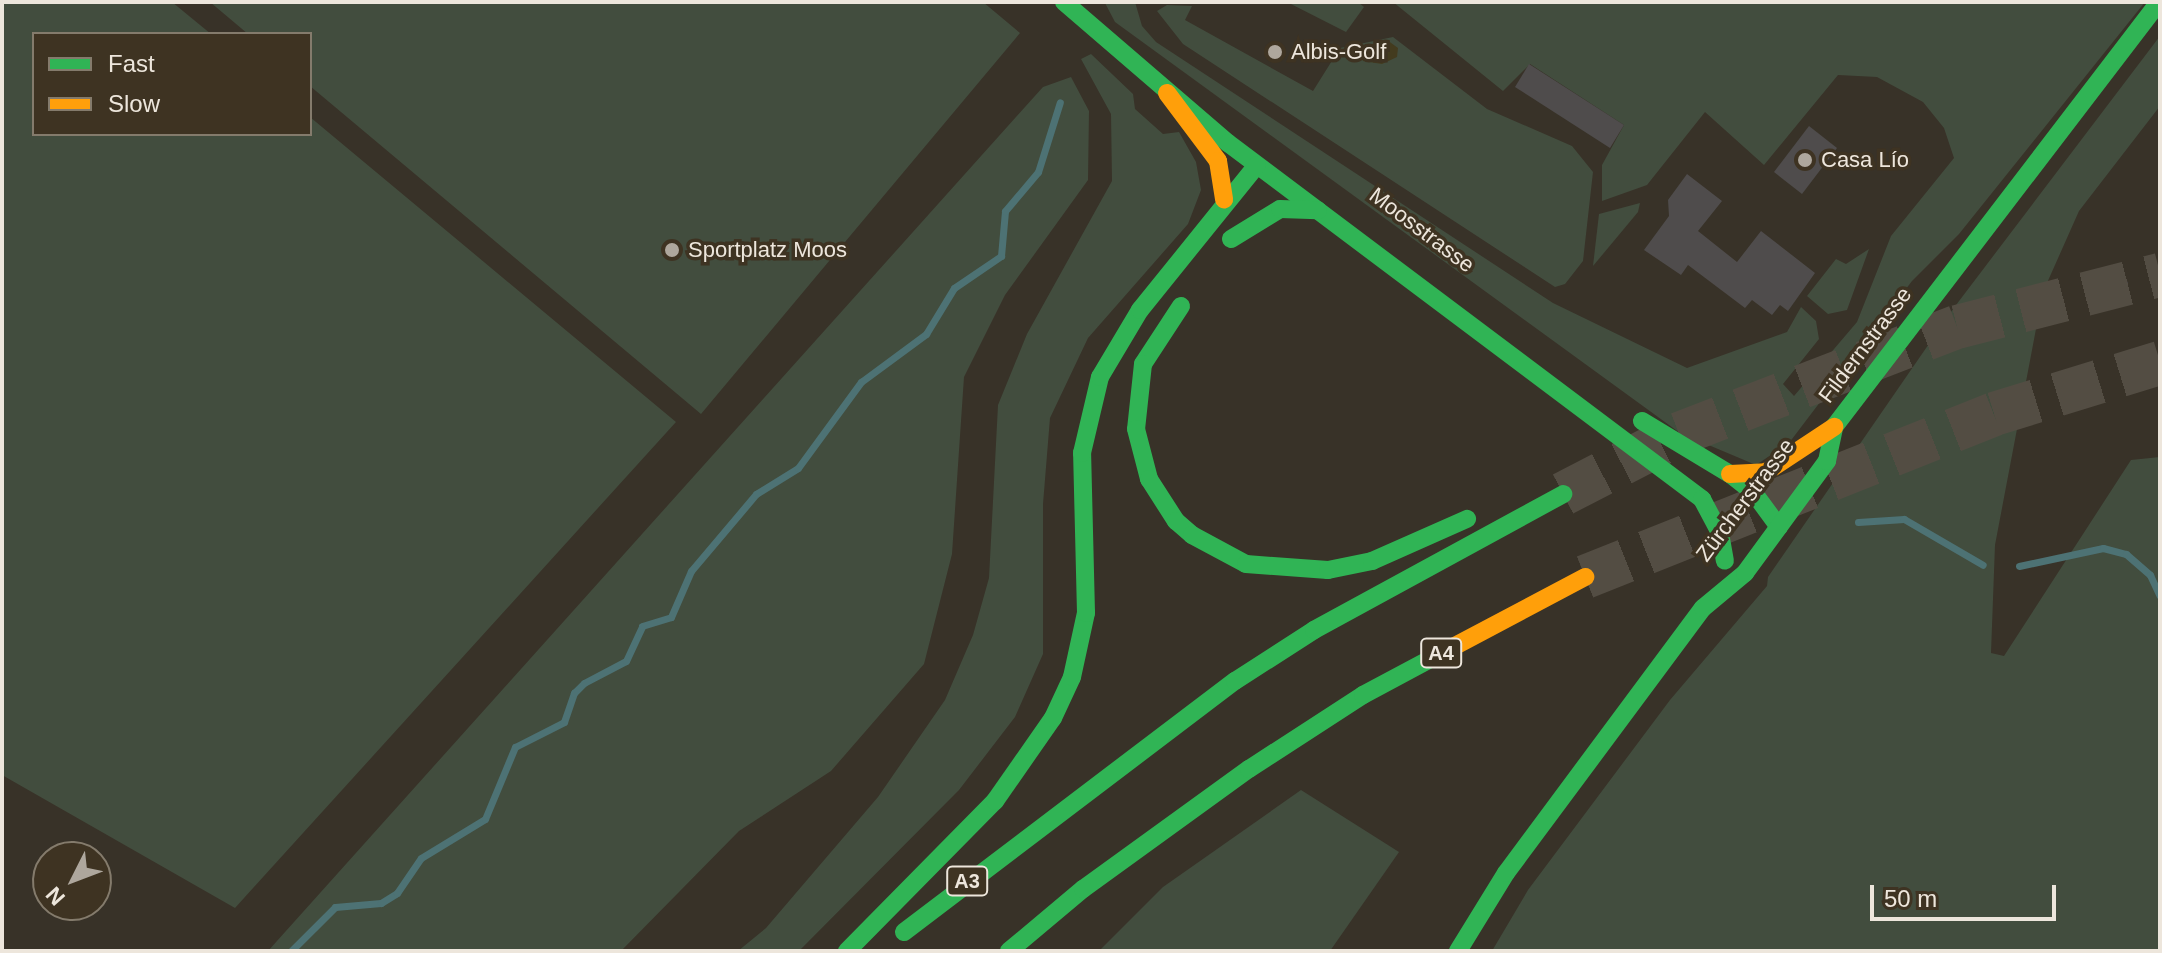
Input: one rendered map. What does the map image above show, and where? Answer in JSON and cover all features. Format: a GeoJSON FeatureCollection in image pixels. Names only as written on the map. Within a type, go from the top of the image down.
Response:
{"type":"FeatureCollection","features":[{"type":"Feature","properties":{"kind":"main road"},"geometry":{"type":"LineString","coordinates":[[1064,2],[1088,21],[1097,35],[1263,170],[1651,457],[1725,502]]}},
{"type":"Feature","properties":{"kind":"main road","name":"Fildernstrasse"},"geometry":{"type":"LineString","coordinates":[[1458,951],[1506,873],[1703,608],[1745,573],[1827,461],[1834,427],[2159,2]]}},
{"type":"Feature","properties":{"kind":"main road"},"geometry":{"type":"LineString","coordinates":[[1088,21],[1103,25],[1218,106]]}},
{"type":"Feature","properties":{"kind":"main road"},"geometry":{"type":"LineString","coordinates":[[1167,93],[1218,161],[1224,200]]}},
{"type":"Feature","properties":{"kind":"main road"},"geometry":{"type":"LineString","coordinates":[[847,951],[995,801],[1053,718],[1072,677],[1086,613],[1082,453],[1100,377],[1140,310],[1224,200],[1263,170]]}},
{"type":"Feature","properties":{"kind":"main road"},"geometry":{"type":"LineString","coordinates":[[1263,170],[1226,245],[1280,209],[1318,210]]}},
{"type":"Feature","properties":{"kind":"main road"},"geometry":{"type":"LineString","coordinates":[[1196,285],[1149,353],[1136,402],[1136,429],[1149,479],[1171,514],[1192,535],[1246,564],[1291,571],[1328,570],[1372,561],[1490,508]]}},
{"type":"Feature","properties":{"kind":"main road"},"geometry":{"type":"LineString","coordinates":[[1622,407],[1730,474],[1765,506],[1779,527]]}},
{"type":"Feature","properties":{"kind":"main road"},"geometry":{"type":"LineString","coordinates":[[1730,474],[1766,472],[1834,427]]}},
{"type":"Feature","properties":{"kind":"main road","name":"Zürcherstrasse"},"geometry":{"type":"LineString","coordinates":[[1703,608],[1725,561],[1747,525],[1834,427]]}},
{"type":"Feature","properties":{"kind":"main road"},"geometry":{"type":"LineString","coordinates":[[1651,457],[1712,513],[1725,561]]}},
{"type":"Feature","properties":{"kind":"main road"},"geometry":{"type":"LineString","coordinates":[[928,941],[1056,815],[1223,689],[1314,630],[1563,494]]}},
{"type":"Feature","properties":{"kind":"main road"},"geometry":{"type":"LineString","coordinates":[[1747,525],[1779,527]]}},
{"type":"Feature","properties":{"kind":"main road","name":"A4"},"geometry":{"type":"LineString","coordinates":[[1009,951],[1083,889],[1205,799],[1363,695],[1585,577]]}},
{"type":"Feature","properties":{"kind":"main road","name":"A3"},"geometry":{"type":"LineString","coordinates":[[893,942],[1056,815]]}},
{"type":"Feature","properties":{"kind":"main road"},"geometry":{"type":"LineString","coordinates":[[1025,951],[1083,889]]}},
{"type":"Feature","properties":{"kind":"green space"},"geometry":{"type":"Polygon","coordinates":[[[2,2],[172,2],[209,32],[32,32],[32,136],[312,136],[312,119],[676,422],[235,908],[2,775],[2,2]]]}},
{"type":"Feature","properties":{"kind":"green space","name":"Sportplatz Moos"},"geometry":{"type":"Polygon","coordinates":[[[210,2],[983,2],[1020,33],[701,414],[312,88],[312,32],[246,32],[210,2]]]}},
{"type":"Feature","properties":{"kind":"green space"},"geometry":{"type":"Polygon","coordinates":[[[1135,2],[1142,26],[1156,42],[1553,303],[1687,368],[1787,332],[1801,307],[1816,321],[1819,339],[1783,384],[1794,396],[1857,322],[1891,236],[1954,158],[1944,128],[1923,102],[1877,77],[1838,75],[1764,165],[1705,112],[1647,185],[1602,201],[1602,165],[1624,125],[1530,64],[1503,91],[1393,2],[2145,2],[1959,234],[1912,281],[1789,443],[1756,465],[1680,433],[1115,22],[1105,3],[1135,2]]]}},
{"type":"Feature","properties":{"kind":"green space"},"geometry":{"type":"Polygon","coordinates":[[[1287,2],[1358,2],[1364,7],[1346,32],[1287,2]]]}},
{"type":"Feature","properties":{"kind":"green space"},"geometry":{"type":"Polygon","coordinates":[[[1167,5],[1192,6],[1185,20],[1313,91],[1340,48],[1393,37],[1487,109],[1572,146],[1593,172],[1583,261],[1565,284],[1555,287],[1183,44],[1157,11],[1167,5]]]}},
{"type":"Feature","properties":{"kind":"green space"},"geometry":{"type":"Polygon","coordinates":[[[2160,36],[2160,106],[2079,211],[2043,292],[1995,545],[1991,653],[2004,656],[2131,460],[2160,457],[2160,951],[1492,951],[1528,890],[1670,700],[1767,586],[1768,577],[1953,309],[2160,36]]]}},
{"type":"Feature","properties":{"kind":"green space"},"geometry":{"type":"Polygon","coordinates":[[[1091,54],[1133,94],[1135,109],[1163,134],[1179,132],[1196,162],[1201,190],[1188,224],[1088,338],[1050,418],[1043,504],[1043,654],[1015,717],[959,790],[799,951],[738,951],[766,928],[878,797],[945,700],[973,635],[989,578],[998,405],[1027,334],[1112,181],[1111,114],[1081,59],[1091,54]]]}},
{"type":"Feature","properties":{"kind":"green space"},"geometry":{"type":"Polygon","coordinates":[[[1071,77],[1089,111],[1088,180],[1005,295],[964,377],[952,554],[924,664],[831,771],[739,831],[621,951],[268,951],[1043,87],[1071,77]]]}},
{"type":"Feature","properties":{"kind":"green space"},"geometry":{"type":"Polygon","coordinates":[[[1640,203],[1638,212],[1593,266],[1599,214],[1640,203]]]}},
{"type":"Feature","properties":{"kind":"green space"},"geometry":{"type":"Polygon","coordinates":[[[1869,249],[1847,310],[1828,314],[1807,296],[1836,259],[1846,264],[1869,249]]]}},
{"type":"Feature","properties":{"kind":"green space"},"geometry":{"type":"Polygon","coordinates":[[[1301,790],[1399,852],[1330,951],[1099,951],[1163,887],[1301,790]]]}},
{"type":"Feature","properties":{"kind":"sand"},"geometry":{"type":"Polygon","coordinates":[[[1387,40],[1398,48],[1397,57],[1382,64],[1363,61],[1360,51],[1365,46],[1387,40]]]}},
{"type":"Feature","properties":{"kind":"building"},"geometry":{"type":"Polygon","coordinates":[[[1529,64],[1624,125],[1610,148],[1515,87],[1529,64]]]}},
{"type":"Feature","properties":{"kind":"building","name":"Casa Lío"},"geometry":{"type":"Polygon","coordinates":[[[1809,126],[1837,148],[1802,194],[1774,172],[1809,126]]]}},
{"type":"Feature","properties":{"kind":"building"},"geometry":{"type":"Polygon","coordinates":[[[1687,174],[1722,201],[1698,231],[1737,262],[1761,231],[1815,273],[1788,311],[1780,305],[1772,315],[1752,300],[1745,308],[1688,265],[1681,275],[1644,250],[1669,216],[1668,200],[1687,174]]]}},
{"type":"Feature","properties":{"kind":"building"},"geometry":{"type":"Polygon","coordinates":[[[2115,274],[2128,282],[2118,301],[2107,286],[2115,274]]]}},
{"type":"Feature","properties":{"kind":"waterway"},"geometry":{"type":"LineString","coordinates":[[291,951],[335,907],[381,903],[397,893],[421,858],[485,819],[515,747],[564,722],[574,693],[584,683],[626,661],[642,626],[671,617],[691,571],[756,494],[798,468],[861,382],[926,334],[954,288],[1001,256],[1005,211],[1038,172],[1060,102]]}},
{"type":"Feature","properties":{"kind":"waterway"},"geometry":{"type":"LineString","coordinates":[[1858,522],[1904,519],[1983,565]]}},
{"type":"Feature","properties":{"kind":"waterway"},"geometry":{"type":"LineString","coordinates":[[2019,566],[2103,548],[2126,554],[2150,575],[2160,596]]}},
{"type":"Feature","properties":{"kind":"tunnel"},"geometry":{"type":"LineString","coordinates":[[1563,494],[1679,434],[1957,327],[2160,275]]}},
{"type":"Feature","properties":{"kind":"tunnel"},"geometry":{"type":"LineString","coordinates":[[1585,577],[1994,414],[2160,363]]}},
{"type":"Feature","properties":{"kind":"traffic: fast"},"geometry":{"type":"LineString","coordinates":[[1064,2],[1228,143],[1702,499],[1720,533],[1725,561]]}},
{"type":"Feature","properties":{"kind":"traffic: fast"},"geometry":{"type":"LineString","coordinates":[[1458,951],[1506,873],[1703,608],[1745,573],[1827,461],[1834,427],[2159,2]]}},
{"type":"Feature","properties":{"kind":"traffic: fast"},"geometry":{"type":"LineString","coordinates":[[847,951],[995,801],[1053,718],[1072,677],[1086,613],[1082,453],[1100,377],[1140,310],[1257,165]]}},
{"type":"Feature","properties":{"kind":"traffic: fast"},"geometry":{"type":"LineString","coordinates":[[1231,239],[1280,209],[1318,210]]}},
{"type":"Feature","properties":{"kind":"traffic: fast"},"geometry":{"type":"LineString","coordinates":[[1181,306],[1143,364],[1136,429],[1149,479],[1176,521],[1192,535],[1246,564],[1328,570],[1372,561],[1467,519]]}},
{"type":"Feature","properties":{"kind":"traffic: fast"},"geometry":{"type":"LineString","coordinates":[[1642,421],[1730,474],[1754,493],[1779,527]]}},
{"type":"Feature","properties":{"kind":"traffic: fast"},"geometry":{"type":"LineString","coordinates":[[904,932],[1235,681],[1314,630],[1563,494]]}},
{"type":"Feature","properties":{"kind":"traffic: fast"},"geometry":{"type":"LineString","coordinates":[[1009,951],[1083,889],[1249,769],[1363,695],[1436,656]]}},
{"type":"Feature","properties":{"kind":"traffic: slow"},"geometry":{"type":"LineString","coordinates":[[1167,93],[1218,161],[1224,200]]}},
{"type":"Feature","properties":{"kind":"traffic: slow"},"geometry":{"type":"LineString","coordinates":[[1730,474],[1766,472],[1834,427]]}},
{"type":"Feature","properties":{"kind":"traffic: slow"},"geometry":{"type":"LineString","coordinates":[[1436,656],[1585,577]]}},
{"type":"Feature","properties":{"kind":"place","name":"Albis-Golf"},"geometry":{"type":"Point","coordinates":[1275,52]}},
{"type":"Feature","properties":{"kind":"place","name":"Casa Lío"},"geometry":{"type":"Point","coordinates":[1805,160]}},
{"type":"Feature","properties":{"kind":"place","name":"Sportplatz Moos"},"geometry":{"type":"Point","coordinates":[672,250]}}]}
